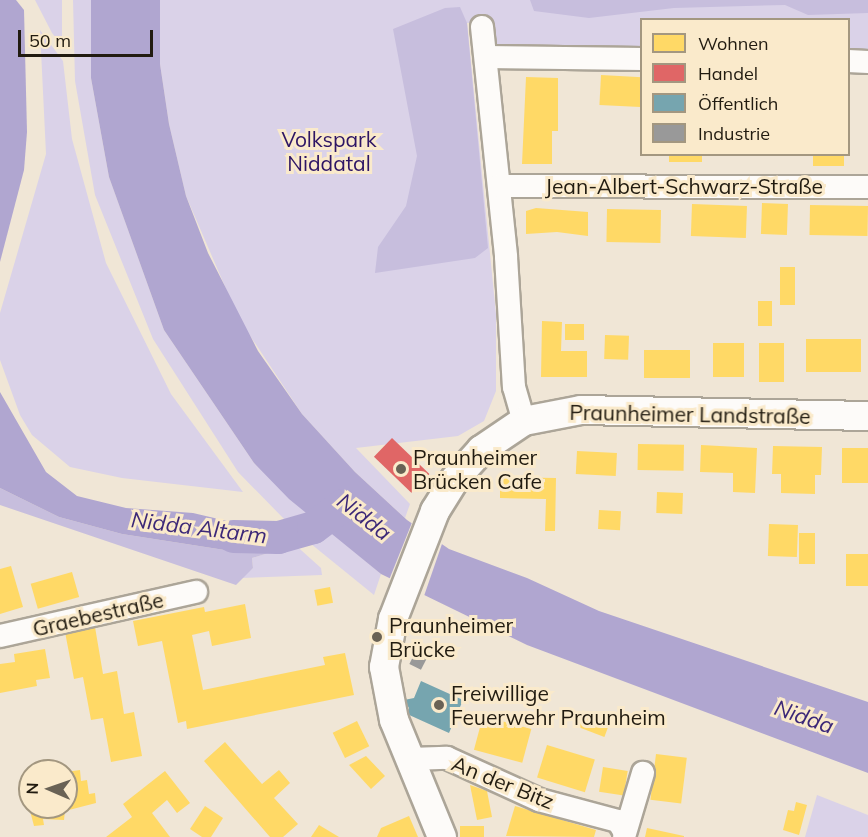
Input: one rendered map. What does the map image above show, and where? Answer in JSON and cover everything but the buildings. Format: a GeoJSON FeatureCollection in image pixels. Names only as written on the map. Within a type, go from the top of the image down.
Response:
{"type":"FeatureCollection","features":[{"type":"Feature","properties":{"kind":"main road","name":"Praunheimer Landstraße"},"geometry":{"type":"LineString","coordinates":[[442,837],[389,706],[384,667],[387,642],[400,602],[435,511],[454,479],[481,450],[524,421],[581,410],[868,416]]}},
{"type":"Feature","properties":{"kind":"street"},"geometry":{"type":"LineString","coordinates":[[482,27],[499,186],[514,387],[524,421]]}},
{"type":"Feature","properties":{"kind":"street"},"geometry":{"type":"LineString","coordinates":[[486,57],[640,59]]}},
{"type":"Feature","properties":{"kind":"street"},"geometry":{"type":"LineString","coordinates":[[850,61],[868,62]]}},
{"type":"Feature","properties":{"kind":"street","name":"Jean-Albert-Schwarz-Straße"},"geometry":{"type":"LineString","coordinates":[[499,186],[868,187]]}},
{"type":"Feature","properties":{"kind":"street","name":"Graebestraße"},"geometry":{"type":"LineString","coordinates":[[0,636],[196,592]]}},
{"type":"Feature","properties":{"kind":"street","name":"An der Bitz"},"geometry":{"type":"LineString","coordinates":[[410,759],[447,758],[539,800],[618,820],[624,834]]}},
{"type":"Feature","properties":{"kind":"street"},"geometry":{"type":"LineString","coordinates":[[624,834],[643,773]]}},
{"type":"Feature","properties":{"kind":"green space"},"geometry":{"type":"Polygon","coordinates":[[[35,0],[62,0],[62,46],[52,33],[35,0]]]}},
{"type":"Feature","properties":{"kind":"green space"},"geometry":{"type":"Polygon","coordinates":[[[73,0],[91,0],[91,78],[109,177],[164,330],[254,463],[312,517],[286,521],[238,472],[153,339],[95,195],[75,81],[73,0]]]}},
{"type":"Feature","properties":{"kind":"green space","name":"Volkspark Niddatal"},"geometry":{"type":"Polygon","coordinates":[[[160,0],[868,0],[868,57],[850,56],[850,18],[640,18],[640,52],[496,47],[486,22],[467,23],[496,314],[496,391],[484,421],[458,436],[356,448],[410,504],[405,518],[355,472],[302,414],[239,319],[186,196],[169,124],[160,64],[160,0]]]}},
{"type":"Feature","properties":{"kind":"green space"},"geometry":{"type":"Polygon","coordinates":[[[40,30],[63,61],[72,139],[106,263],[171,394],[243,492],[122,478],[70,467],[32,435],[20,415],[0,360],[0,313],[46,154],[40,30]]]}},
{"type":"Feature","properties":{"kind":"green space"},"geometry":{"type":"Polygon","coordinates":[[[325,527],[381,574],[374,595],[300,535],[325,527]]]}},
{"type":"Feature","properties":{"kind":"green space"},"geometry":{"type":"Polygon","coordinates":[[[282,533],[321,568],[322,575],[240,578],[253,568],[252,558],[278,550],[282,533]]]}},
{"type":"Feature","properties":{"kind":"green space"},"geometry":{"type":"Polygon","coordinates":[[[817,795],[868,815],[868,837],[805,837],[817,795]]]}},
{"type":"Feature","properties":{"kind":"shaded area"},"geometry":{"type":"Polygon","coordinates":[[[530,0],[868,0],[868,13],[808,15],[785,5],[674,8],[589,18],[534,11],[530,0]]]}},
{"type":"Feature","properties":{"kind":"shaded area"},"geometry":{"type":"Polygon","coordinates":[[[460,7],[467,23],[488,248],[475,258],[375,273],[378,247],[406,206],[417,156],[393,29],[445,8],[460,7]]]}},
{"type":"Feature","properties":{"kind":"shaded area"},"geometry":{"type":"Polygon","coordinates":[[[0,488],[59,517],[122,534],[231,551],[278,550],[252,558],[253,568],[236,585],[0,505],[0,488]]]}},
{"type":"Feature","properties":{"kind":"water"},"geometry":{"type":"Polygon","coordinates":[[[0,0],[16,0],[24,10],[27,132],[24,170],[0,262],[0,0]]]}},
{"type":"Feature","properties":{"kind":"water","name":"Nidda"},"geometry":{"type":"Polygon","coordinates":[[[91,0],[160,0],[160,64],[169,124],[186,196],[208,253],[258,351],[302,414],[355,472],[407,520],[449,549],[527,578],[599,611],[868,702],[868,773],[527,645],[381,574],[289,499],[254,463],[164,330],[109,177],[91,78],[91,0]]]}},
{"type":"Feature","properties":{"kind":"water"},"geometry":{"type":"Polygon","coordinates":[[[0,392],[46,472],[77,496],[126,508],[193,513],[244,525],[278,537],[275,549],[231,551],[122,534],[59,517],[0,488],[0,392]]]}},
{"type":"Feature","properties":{"kind":"pier","name":"Praunheimer Brücke"},"geometry":{"type":"Polygon","coordinates":[[[413,520],[443,541],[424,596],[389,580],[413,520]]]}},
{"type":"Feature","properties":{"kind":"waterway","name":"Nidda Altarm"},"geometry":{"type":"LineString","coordinates":[[233,536],[278,537],[313,527],[342,505]]}},
{"type":"Feature","properties":{"kind":"place","name":"Praunheimer Brücken Cafe"},"geometry":{"type":"Point","coordinates":[401,469]}},
{"type":"Feature","properties":{"kind":"place","name":"Praunheimer Brücke"},"geometry":{"type":"Point","coordinates":[377,637]}},
{"type":"Feature","properties":{"kind":"place","name":"Freiwillige Feuerwehr Praunheim"},"geometry":{"type":"Point","coordinates":[439,705]}}]}
